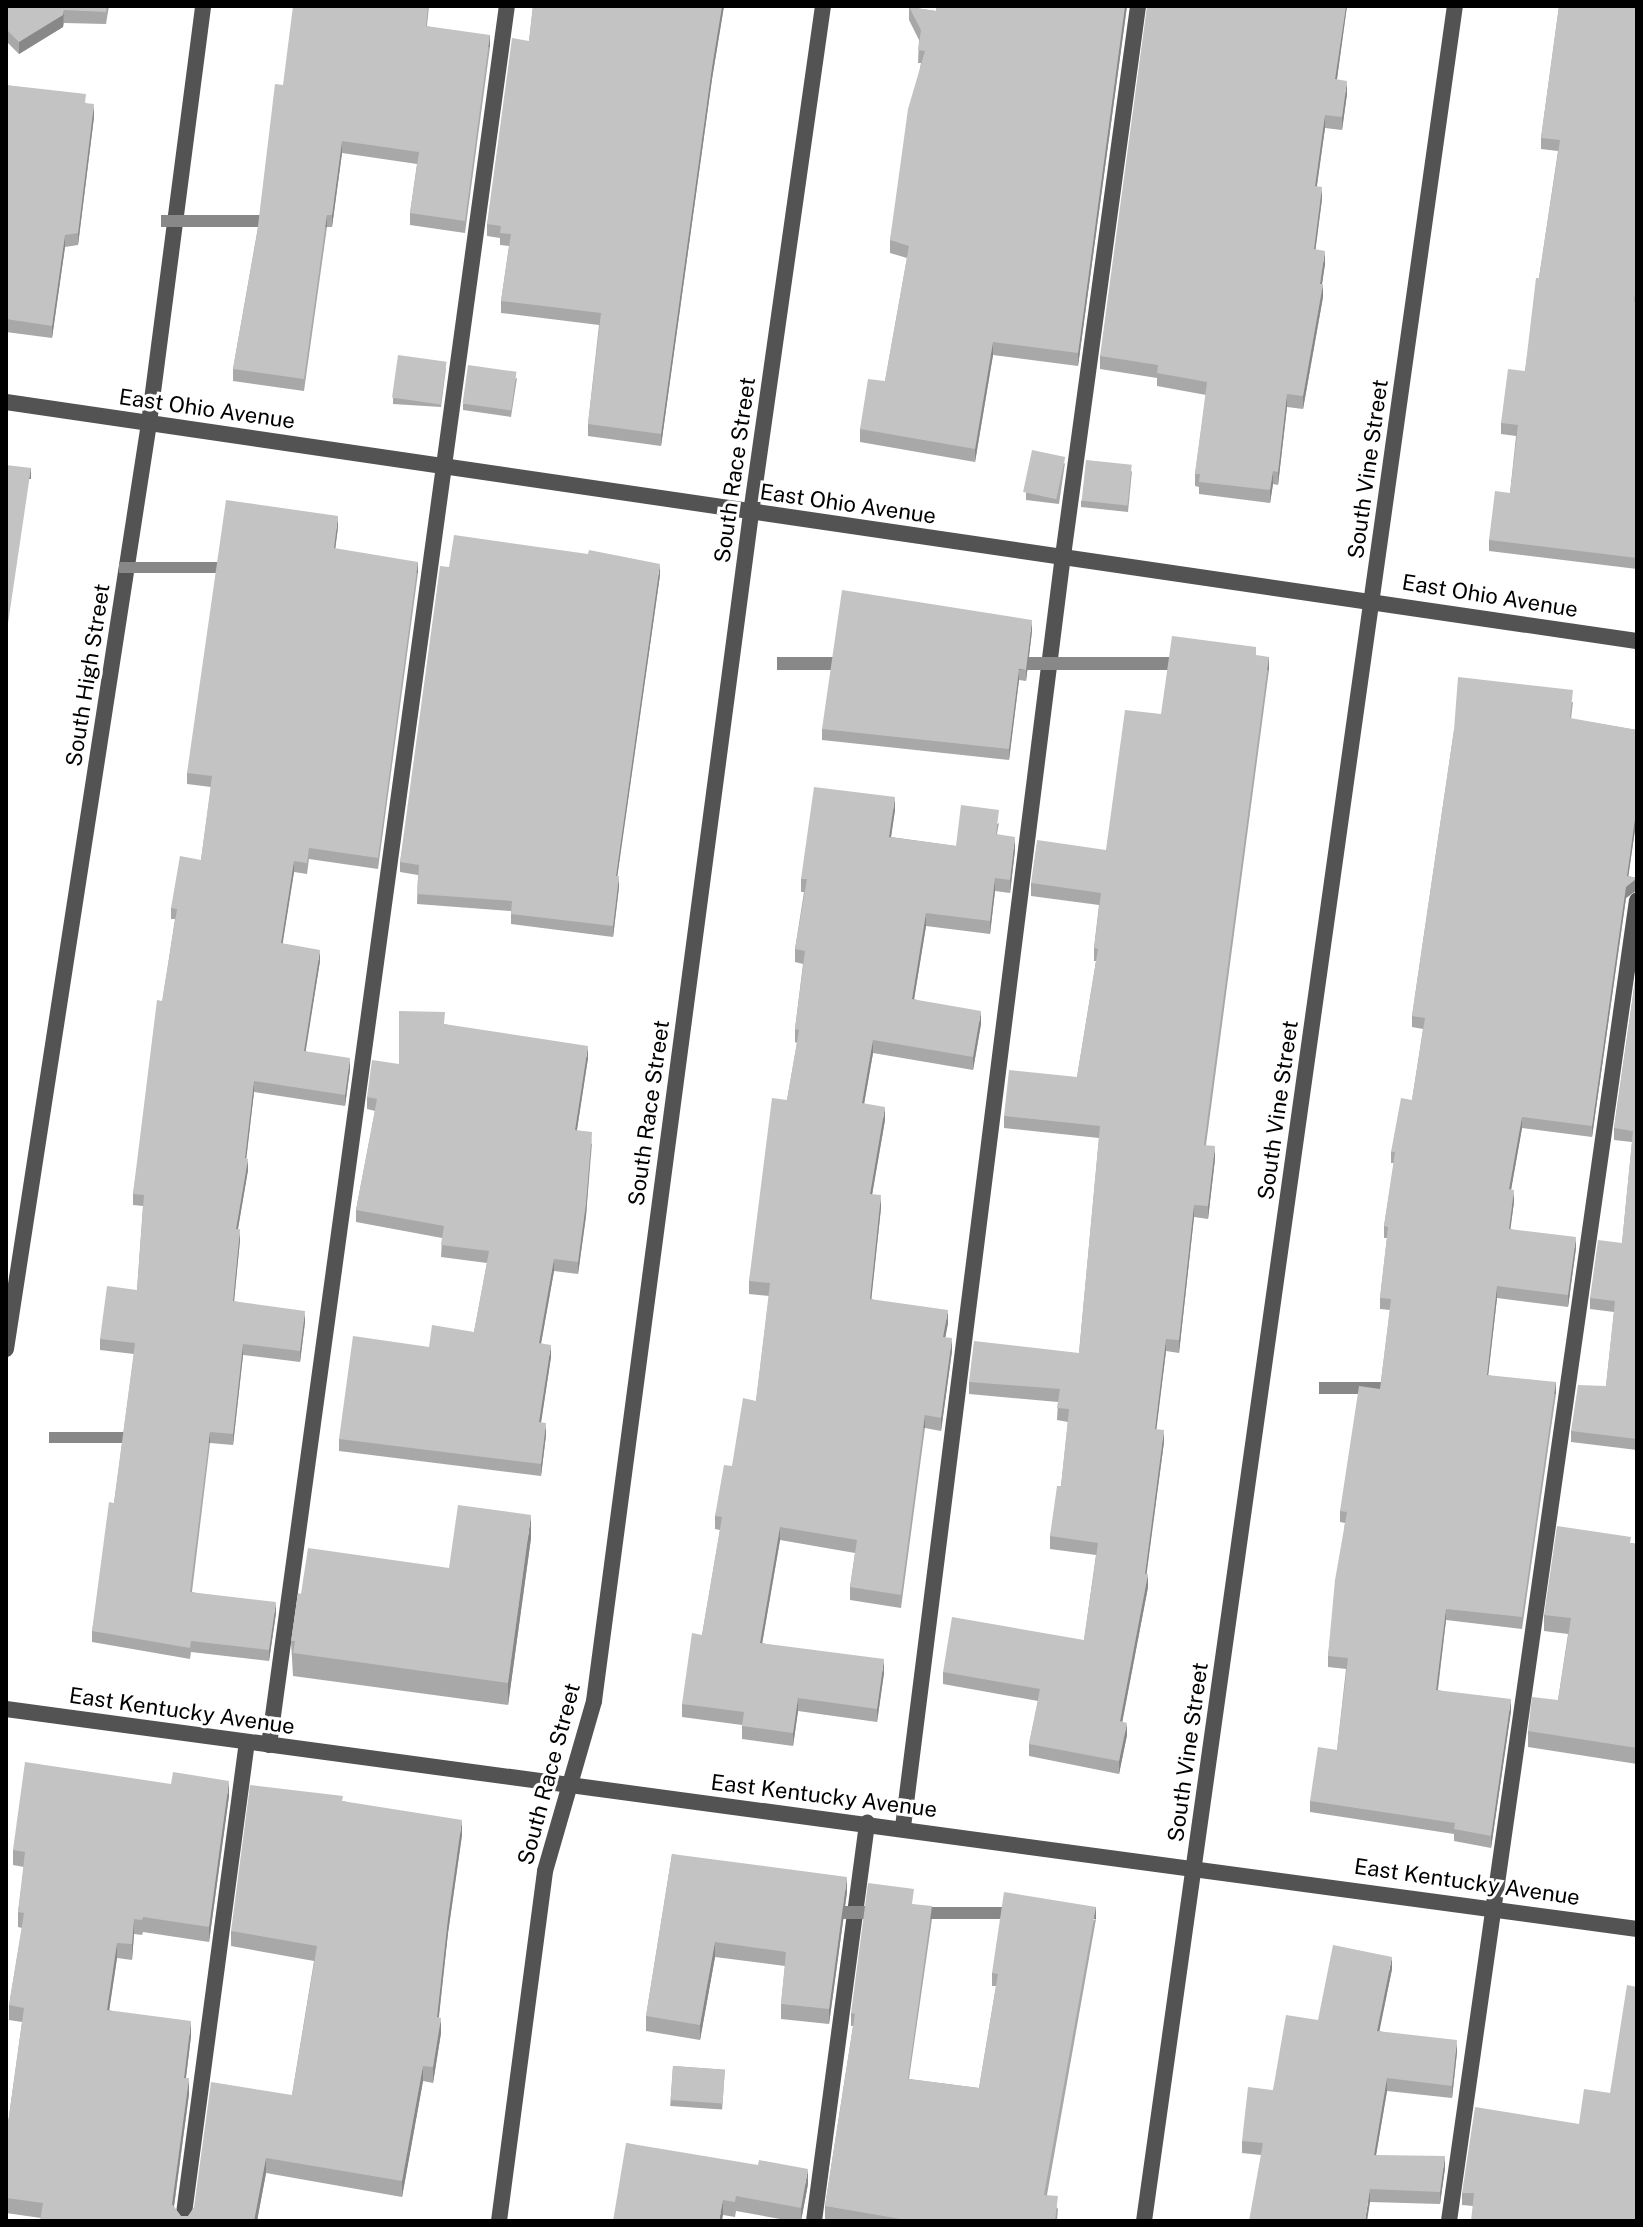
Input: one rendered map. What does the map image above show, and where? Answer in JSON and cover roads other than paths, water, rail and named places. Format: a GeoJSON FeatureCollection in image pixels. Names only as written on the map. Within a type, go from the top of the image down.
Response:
{"type":"FeatureCollection","features":[{"type":"Feature","properties":{"kind":"street","name":"South High Street"},"geometry":{"type":"LineString","coordinates":[[6,1349],[149,423],[203,6]]}},
{"type":"Feature","properties":{"kind":"street"},"geometry":{"type":"LineString","coordinates":[[269,1745],[507,6]]}},
{"type":"Feature","properties":{"kind":"street","name":"South Race Street"},"geometry":{"type":"LineString","coordinates":[[499,2221],[545,1871],[594,1701],[751,513],[823,6]]}},
{"type":"Feature","properties":{"kind":"street"},"geometry":{"type":"LineString","coordinates":[[903,1827],[1063,556],[1138,6]]}},
{"type":"Feature","properties":{"kind":"street","name":"South Vine Street"},"geometry":{"type":"LineString","coordinates":[[1144,2221],[1455,6]]}},
{"type":"Feature","properties":{"kind":"street","name":"East Ohio Avenue"},"geometry":{"type":"LineString","coordinates":[[6,402],[1637,641]]}},
{"type":"Feature","properties":{"kind":"street"},"geometry":{"type":"LineString","coordinates":[[1449,2221],[1637,900]]}},
{"type":"Feature","properties":{"kind":"street","name":"East Kentucky Avenue"},"geometry":{"type":"LineString","coordinates":[[6,1709],[569,1786],[903,1827],[1637,1929]]}},
{"type":"Feature","properties":{"kind":"street"},"geometry":{"type":"LineString","coordinates":[[183,2221],[247,1742]]}},
{"type":"Feature","properties":{"kind":"street"},"geometry":{"type":"LineString","coordinates":[[814,2221],[867,1823]]}}]}
